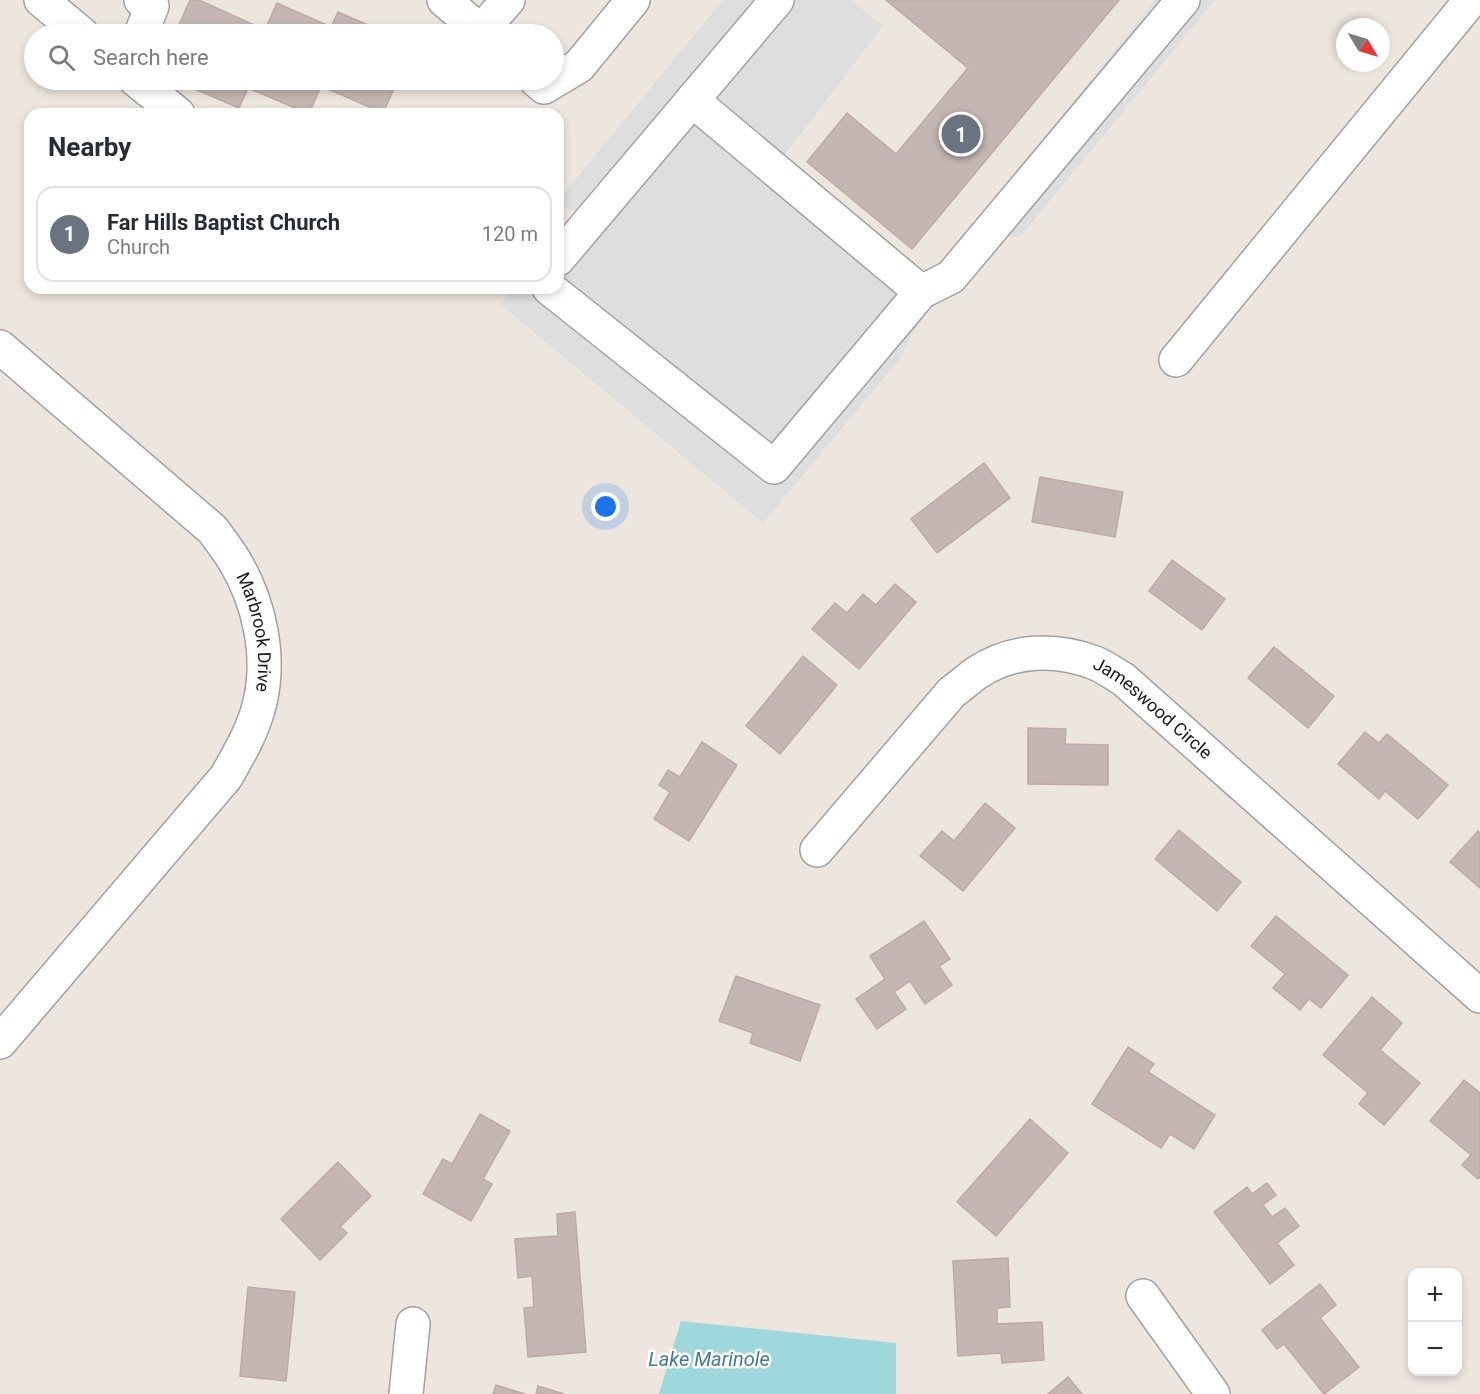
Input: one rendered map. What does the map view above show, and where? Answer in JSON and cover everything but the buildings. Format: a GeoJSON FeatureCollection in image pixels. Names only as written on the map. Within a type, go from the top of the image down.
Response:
{"type":"FeatureCollection","features":[{"type":"Feature","properties":{"kind":"street"},"geometry":{"type":"LineString","coordinates":[[41,0],[70,24]]}},
{"type":"Feature","properties":{"kind":"street"},"geometry":{"type":"LineString","coordinates":[[141,0],[152,6],[145,24]]}},
{"type":"Feature","properties":{"kind":"street"},"geometry":{"type":"LineString","coordinates":[[444,0],[472,24]]}},
{"type":"Feature","properties":{"kind":"street"},"geometry":{"type":"LineString","coordinates":[[490,24],[508,0]]}},
{"type":"Feature","properties":{"kind":"street"},"geometry":{"type":"LineString","coordinates":[[564,75],[579,66],[633,0]]}},
{"type":"Feature","properties":{"kind":"street"},"geometry":{"type":"LineString","coordinates":[[564,252],[777,0]]}},
{"type":"Feature","properties":{"kind":"street"},"geometry":{"type":"LineString","coordinates":[[557,294],[774,467],[921,292],[951,277],[1183,0]]}},
{"type":"Feature","properties":{"kind":"street"},"geometry":{"type":"LineString","coordinates":[[1176,360],[1471,0]]}},
{"type":"Feature","properties":{"kind":"street"},"geometry":{"type":"LineString","coordinates":[[148,90],[170,108]]}},
{"type":"Feature","properties":{"kind":"street"},"geometry":{"type":"LineString","coordinates":[[693,100],[921,292]]}},
{"type":"Feature","properties":{"kind":"street","name":"Marbrook Drive"},"geometry":{"type":"LineString","coordinates":[[0,346],[213,530],[235,560],[251,596],[262,637],[265,671],[260,703],[246,743],[226,777],[0,1042]]}},
{"type":"Feature","properties":{"kind":"street","name":"Jameswood Circle"},"geometry":{"type":"LineString","coordinates":[[818,850],[952,692],[978,672],[1008,657],[1034,652],[1064,654],[1095,663],[1124,679],[1480,996]]}},
{"type":"Feature","properties":{"kind":"street"},"geometry":{"type":"LineString","coordinates":[[1143,1296],[1213,1394]]}},
{"type":"Feature","properties":{"kind":"street"},"geometry":{"type":"LineString","coordinates":[[405,1394],[413,1324]]}},
{"type":"Feature","properties":{"kind":"shaded area"},"geometry":{"type":"Polygon","coordinates":[[[723,0],[851,0],[883,26],[783,157],[943,290],[908,341],[903,355],[763,523],[500,304],[509,294],[564,294],[564,230],[579,212],[564,208],[564,194],[723,0]]]}},
{"type":"Feature","properties":{"kind":"shaded area"},"geometry":{"type":"Polygon","coordinates":[[[1155,0],[1215,0],[1020,237],[968,233],[1155,0]]]}},
{"type":"Feature","properties":{"kind":"water","name":"Lake Marinole"},"geometry":{"type":"Polygon","coordinates":[[[681,1321],[896,1343],[896,1394],[659,1394],[681,1321]]]}},
{"type":"Feature","properties":{"kind":"place","name":"Far Hills Baptist Church"},"geometry":{"type":"Point","coordinates":[961,134]}}]}
